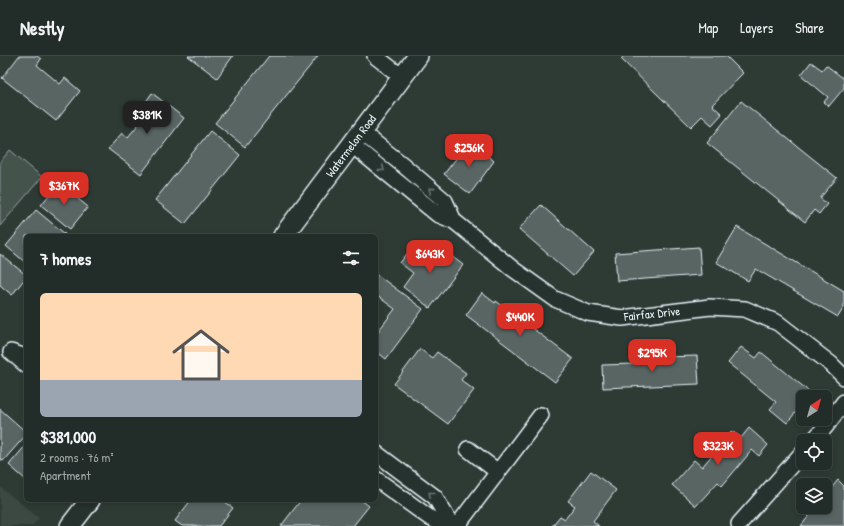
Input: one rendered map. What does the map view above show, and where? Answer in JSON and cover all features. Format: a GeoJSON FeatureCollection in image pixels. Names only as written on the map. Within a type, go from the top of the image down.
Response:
{"type":"FeatureCollection","features":[{"type":"Feature","properties":{"kind":"main road","name":"Watermelon Road"},"geometry":{"type":"LineString","coordinates":[[284,234],[418,56]]}},
{"type":"Feature","properties":{"kind":"main road"},"geometry":{"type":"LineString","coordinates":[[70,526],[88,502]]}},
{"type":"Feature","properties":{"kind":"street"},"geometry":{"type":"LineString","coordinates":[[375,56],[402,77]]}},
{"type":"Feature","properties":{"kind":"street","name":"Fairfax Drive"},"geometry":{"type":"LineString","coordinates":[[356,138],[403,166],[444,201],[454,221],[513,269],[555,299],[588,313],[622,318],[710,307],[745,309],[778,323],[831,364],[844,377]]}},
{"type":"Feature","properties":{"kind":"street"},"geometry":{"type":"LineString","coordinates":[[5,347],[24,356]]}},
{"type":"Feature","properties":{"kind":"street"},"geometry":{"type":"LineString","coordinates":[[5,347],[24,363]]}},
{"type":"Feature","properties":{"kind":"street"},"geometry":{"type":"LineString","coordinates":[[819,434],[844,402]]}},
{"type":"Feature","properties":{"kind":"street"},"geometry":{"type":"LineString","coordinates":[[457,526],[541,415]]}},
{"type":"Feature","properties":{"kind":"street"},"geometry":{"type":"LineString","coordinates":[[468,449],[498,472]]}},
{"type":"Feature","properties":{"kind":"street"},"geometry":{"type":"LineString","coordinates":[[378,454],[435,497],[452,526]]}},
{"type":"Feature","properties":{"kind":"street"},"geometry":{"type":"LineString","coordinates":[[739,524],[796,460]]}},
{"type":"Feature","properties":{"kind":"street"},"geometry":{"type":"LineString","coordinates":[[378,480],[430,518],[447,526]]}},
{"type":"Feature","properties":{"kind":"shaded area"},"geometry":{"type":"Polygon","coordinates":[[[10,150],[42,177],[0,226],[0,162],[10,150]]]}},
{"type":"Feature","properties":{"kind":"shaded area"},"geometry":{"type":"Polygon","coordinates":[[[0,487],[39,518],[32,526],[0,526],[0,487]]]}},
{"type":"Feature","properties":{"kind":"building"},"geometry":{"type":"Polygon","coordinates":[[[19,56],[37,56],[41,59],[37,65],[60,84],[65,78],[80,91],[56,121],[2,78],[19,56]]]}},
{"type":"Feature","properties":{"kind":"building"},"geometry":{"type":"Polygon","coordinates":[[[188,56],[233,56],[217,78],[188,56]]]}},
{"type":"Feature","properties":{"kind":"building"},"geometry":{"type":"Polygon","coordinates":[[[269,56],[318,56],[245,147],[215,123],[269,56]]]}},
{"type":"Feature","properties":{"kind":"building"},"geometry":{"type":"Polygon","coordinates":[[[624,56],[726,56],[743,73],[712,105],[722,114],[712,125],[702,116],[691,127],[621,59],[624,56]]]}},
{"type":"Feature","properties":{"kind":"building"},"geometry":{"type":"Polygon","coordinates":[[[811,62],[822,70],[826,65],[844,79],[844,88],[829,106],[824,102],[828,97],[801,75],[811,62]]]}},
{"type":"Feature","properties":{"kind":"building"},"geometry":{"type":"Polygon","coordinates":[[[152,93],[184,118],[141,174],[108,149],[122,133],[128,137],[147,114],[140,110],[152,93]]]}},
{"type":"Feature","properties":{"kind":"building"},"geometry":{"type":"Polygon","coordinates":[[[741,101],[837,178],[820,198],[827,204],[819,214],[814,210],[805,222],[707,143],[741,101]]]}},
{"type":"Feature","properties":{"kind":"building"},"geometry":{"type":"Polygon","coordinates":[[[210,131],[240,155],[185,224],[155,200],[210,131]]]}},
{"type":"Feature","properties":{"kind":"building"},"geometry":{"type":"Polygon","coordinates":[[[469,142],[494,161],[470,194],[444,174],[469,142]]]}},
{"type":"Feature","properties":{"kind":"building"},"geometry":{"type":"Polygon","coordinates":[[[59,183],[88,207],[70,229],[41,205],[59,183]]]}},
{"type":"Feature","properties":{"kind":"building"},"geometry":{"type":"Polygon","coordinates":[[[541,205],[594,252],[573,276],[519,229],[541,205]]]}},
{"type":"Feature","properties":{"kind":"building"},"geometry":{"type":"Polygon","coordinates":[[[36,210],[65,234],[24,234],[24,261],[6,246],[36,210]]]}},
{"type":"Feature","properties":{"kind":"building"},"geometry":{"type":"Polygon","coordinates":[[[737,227],[844,291],[844,307],[838,317],[756,269],[748,281],[716,262],[737,227]]]}},
{"type":"Feature","properties":{"kind":"building"},"geometry":{"type":"Polygon","coordinates":[[[436,244],[463,265],[430,308],[403,287],[413,273],[400,263],[410,250],[423,260],[436,244]]]}},
{"type":"Feature","properties":{"kind":"building"},"geometry":{"type":"Polygon","coordinates":[[[699,247],[701,275],[617,281],[615,253],[699,247]]]}},
{"type":"Feature","properties":{"kind":"building"},"geometry":{"type":"Polygon","coordinates":[[[0,254],[24,273],[24,280],[12,295],[0,285],[0,254]]]}},
{"type":"Feature","properties":{"kind":"building"},"geometry":{"type":"Polygon","coordinates":[[[378,275],[423,309],[386,359],[378,353],[378,331],[395,309],[378,296],[378,275]]]}},
{"type":"Feature","properties":{"kind":"building"},"geometry":{"type":"Polygon","coordinates":[[[482,293],[495,303],[496,301],[573,359],[555,382],[466,315],[482,293]]]}},
{"type":"Feature","properties":{"kind":"building"},"geometry":{"type":"Polygon","coordinates":[[[741,347],[756,358],[761,352],[807,390],[796,390],[796,412],[787,423],[770,409],[776,402],[728,363],[741,347]]]}},
{"type":"Feature","properties":{"kind":"building"},"geometry":{"type":"Polygon","coordinates":[[[420,349],[432,358],[437,352],[466,373],[461,380],[474,390],[448,424],[394,384],[420,349]]]}},
{"type":"Feature","properties":{"kind":"building"},"geometry":{"type":"Polygon","coordinates":[[[697,356],[699,384],[603,388],[602,365],[634,364],[634,358],[697,356]]]}},
{"type":"Feature","properties":{"kind":"building"},"geometry":{"type":"Polygon","coordinates":[[[0,409],[24,430],[24,437],[3,461],[0,459],[0,409]]]}},
{"type":"Feature","properties":{"kind":"building"},"geometry":{"type":"Polygon","coordinates":[[[749,428],[768,445],[759,456],[752,450],[722,486],[718,482],[696,506],[672,485],[694,460],[702,467],[732,431],[741,438],[749,428]]]}},
{"type":"Feature","properties":{"kind":"building"},"geometry":{"type":"Polygon","coordinates":[[[24,447],[24,478],[9,465],[24,447]]]}},
{"type":"Feature","properties":{"kind":"building"},"geometry":{"type":"Polygon","coordinates":[[[591,471],[616,490],[593,521],[599,526],[552,526],[560,516],[565,519],[575,506],[568,501],[591,471]]]}},
{"type":"Feature","properties":{"kind":"building"},"geometry":{"type":"Polygon","coordinates":[[[838,480],[844,486],[844,526],[801,526],[810,514],[832,514],[832,487],[838,480]]]}},
{"type":"Feature","properties":{"kind":"building"},"geometry":{"type":"Polygon","coordinates":[[[189,502],[226,502],[233,508],[219,526],[182,526],[175,521],[189,502]]]}},
{"type":"Feature","properties":{"kind":"building"},"geometry":{"type":"Polygon","coordinates":[[[299,502],[364,502],[369,506],[353,526],[281,526],[299,502]]]}}]}
